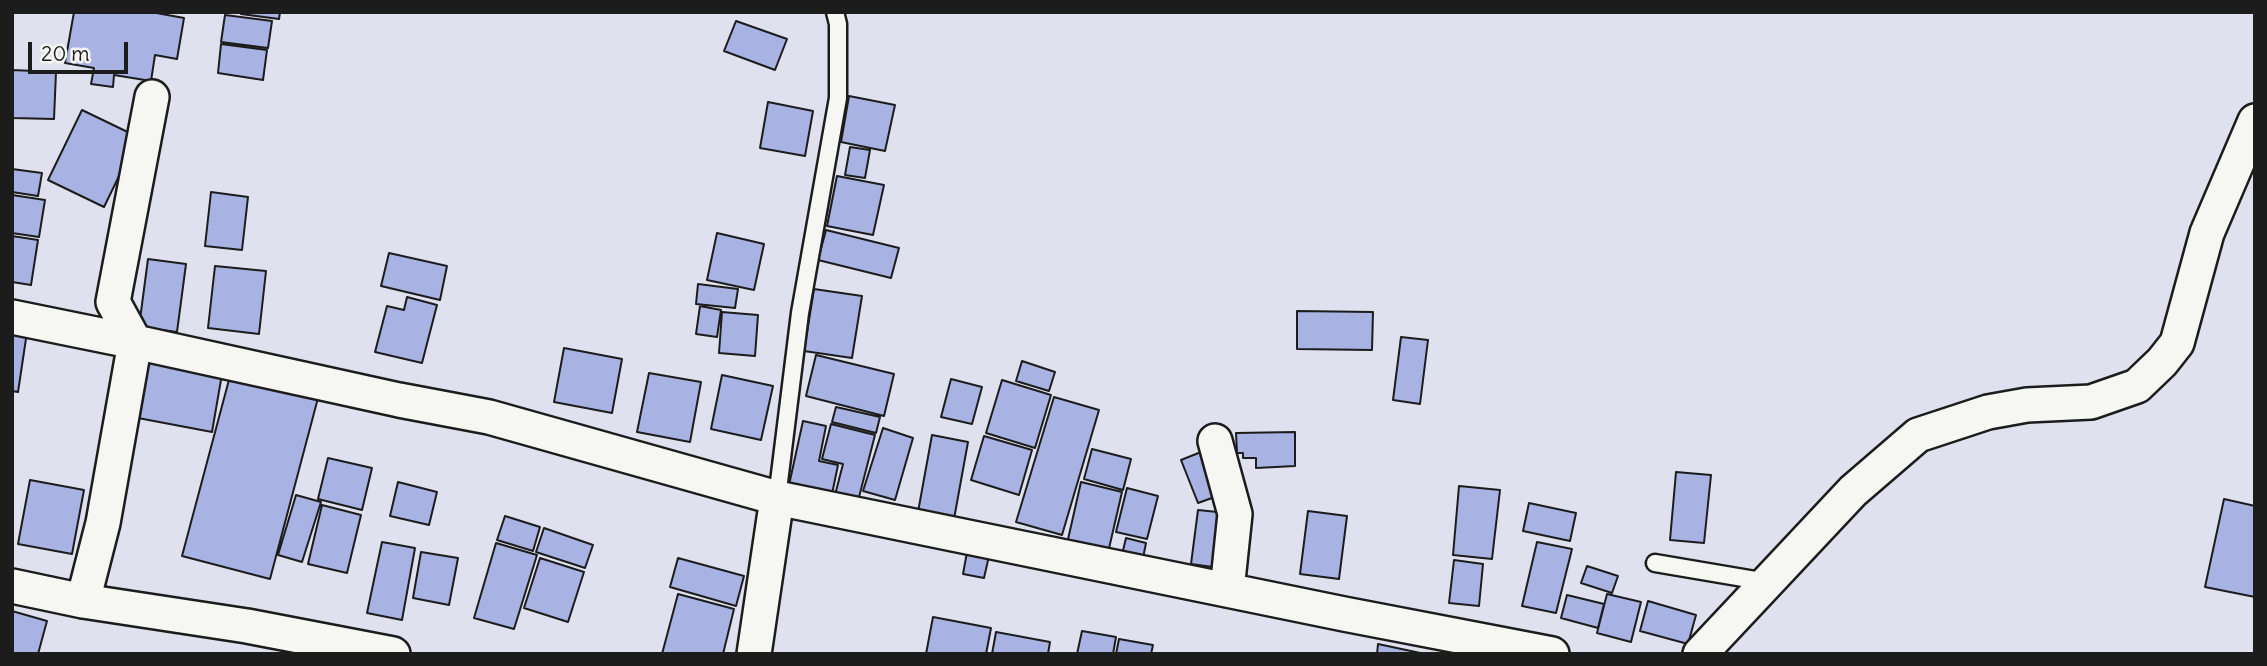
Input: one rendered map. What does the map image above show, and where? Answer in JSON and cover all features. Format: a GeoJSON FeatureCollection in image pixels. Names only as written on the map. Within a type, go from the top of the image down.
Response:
{"type":"FeatureCollection","features":[{"type":"Feature","properties":{"kind":"street"},"geometry":{"type":"LineString","coordinates":[[83,601],[103,523],[135,342],[113,302],[152,97]]}},
{"type":"Feature","properties":{"kind":"street"},"geometry":{"type":"LineString","coordinates":[[1700,654],[1853,491],[1918,436],[1988,412],[2028,405],[2091,402],[2137,386],[2162,362],[2177,343],[2207,233],[2255,121]]}},
{"type":"Feature","properties":{"kind":"street"},"geometry":{"type":"LineString","coordinates":[[12,317],[489,417],[777,498],[1552,654]]}},
{"type":"Feature","properties":{"kind":"street"},"geometry":{"type":"LineString","coordinates":[[1215,441],[1235,514],[1227,590]]}},
{"type":"Feature","properties":{"kind":"street"},"geometry":{"type":"LineString","coordinates":[[754,654],[777,498]]}},
{"type":"Feature","properties":{"kind":"street"},"geometry":{"type":"LineString","coordinates":[[12,586],[83,601],[247,626],[393,654]]}},
{"type":"Feature","properties":{"kind":"lane"},"geometry":{"type":"LineString","coordinates":[[777,498],[800,313],[838,99],[838,24],[835,12]]}},
{"type":"Feature","properties":{"kind":"lane"},"geometry":{"type":"LineString","coordinates":[[1655,563],[1769,582]]}},
{"type":"Feature","properties":{"kind":"building"},"geometry":{"type":"Polygon","coordinates":[[[74,12],[151,12],[184,18],[177,59],[155,55],[151,81],[114,75],[113,87],[91,84],[94,68],[65,63],[74,12]]]}},
{"type":"Feature","properties":{"kind":"building"},"geometry":{"type":"Polygon","coordinates":[[[241,12],[280,12],[279,19],[241,12]]]}},
{"type":"Feature","properties":{"kind":"building"},"geometry":{"type":"Polygon","coordinates":[[[225,15],[272,21],[268,48],[221,42],[225,15]]]}},
{"type":"Feature","properties":{"kind":"building"},"geometry":{"type":"Polygon","coordinates":[[[736,21],[787,39],[775,70],[724,51],[736,21]]]}},
{"type":"Feature","properties":{"kind":"building"},"geometry":{"type":"Polygon","coordinates":[[[221,44],[267,50],[263,80],[218,73],[221,44]]]}},
{"type":"Feature","properties":{"kind":"building"},"geometry":{"type":"Polygon","coordinates":[[[12,70],[56,72],[54,119],[12,118],[12,70]]]}},
{"type":"Feature","properties":{"kind":"building"},"geometry":{"type":"Polygon","coordinates":[[[849,96],[895,105],[885,151],[841,142],[849,96]]]}},
{"type":"Feature","properties":{"kind":"building"},"geometry":{"type":"Polygon","coordinates":[[[768,102],[813,111],[805,156],[760,148],[768,102]]]}},
{"type":"Feature","properties":{"kind":"building"},"geometry":{"type":"Polygon","coordinates":[[[82,110],[138,137],[104,207],[48,180],[82,110]]]}},
{"type":"Feature","properties":{"kind":"building"},"geometry":{"type":"Polygon","coordinates":[[[850,147],[870,150],[865,178],[845,175],[850,147]]]}},
{"type":"Feature","properties":{"kind":"building"},"geometry":{"type":"Polygon","coordinates":[[[12,169],[42,173],[38,196],[12,192],[12,169]]]}},
{"type":"Feature","properties":{"kind":"building"},"geometry":{"type":"Polygon","coordinates":[[[837,176],[884,185],[873,235],[827,226],[837,176]]]}},
{"type":"Feature","properties":{"kind":"building"},"geometry":{"type":"Polygon","coordinates":[[[211,192],[248,197],[242,250],[205,246],[211,192]]]}},
{"type":"Feature","properties":{"kind":"building"},"geometry":{"type":"Polygon","coordinates":[[[12,195],[45,200],[39,237],[12,233],[12,195]]]}},
{"type":"Feature","properties":{"kind":"building"},"geometry":{"type":"Polygon","coordinates":[[[826,230],[899,248],[891,278],[818,260],[826,230]]]}},
{"type":"Feature","properties":{"kind":"building"},"geometry":{"type":"Polygon","coordinates":[[[717,233],[764,244],[754,290],[707,280],[717,233]]]}},
{"type":"Feature","properties":{"kind":"building"},"geometry":{"type":"Polygon","coordinates":[[[12,236],[38,240],[31,285],[12,282],[12,236]]]}},
{"type":"Feature","properties":{"kind":"building"},"geometry":{"type":"Polygon","coordinates":[[[389,253],[447,266],[440,300],[381,286],[389,253]]]}},
{"type":"Feature","properties":{"kind":"building"},"geometry":{"type":"Polygon","coordinates":[[[148,259],[186,264],[177,332],[139,327],[148,259]]]}},
{"type":"Feature","properties":{"kind":"building"},"geometry":{"type":"Polygon","coordinates":[[[215,266],[266,271],[259,334],[208,328],[215,266]]]}},
{"type":"Feature","properties":{"kind":"building"},"geometry":{"type":"Polygon","coordinates":[[[698,284],[738,289],[735,308],[696,304],[698,284]]]}},
{"type":"Feature","properties":{"kind":"building"},"geometry":{"type":"Polygon","coordinates":[[[814,289],[862,296],[852,358],[804,351],[814,289]]]}},
{"type":"Feature","properties":{"kind":"building"},"geometry":{"type":"Polygon","coordinates":[[[407,297],[437,305],[422,363],[375,352],[387,306],[404,310],[407,297]]]}},
{"type":"Feature","properties":{"kind":"building"},"geometry":{"type":"Polygon","coordinates":[[[700,306],[721,310],[717,337],[696,334],[700,306]]]}},
{"type":"Feature","properties":{"kind":"building"},"geometry":{"type":"Polygon","coordinates":[[[1297,311],[1373,312],[1372,350],[1297,349],[1297,311]]]}},
{"type":"Feature","properties":{"kind":"building"},"geometry":{"type":"Polygon","coordinates":[[[722,312],[758,315],[755,356],[719,353],[722,312]]]}},
{"type":"Feature","properties":{"kind":"building"},"geometry":{"type":"Polygon","coordinates":[[[12,330],[27,332],[18,392],[12,391],[12,330]]]}},
{"type":"Feature","properties":{"kind":"building"},"geometry":{"type":"Polygon","coordinates":[[[1401,337],[1428,340],[1420,404],[1393,400],[1401,337]]]}},
{"type":"Feature","properties":{"kind":"building"},"geometry":{"type":"Polygon","coordinates":[[[564,348],[622,359],[612,413],[554,402],[564,348]]]}},
{"type":"Feature","properties":{"kind":"building"},"geometry":{"type":"Polygon","coordinates":[[[816,355],[894,374],[884,416],[806,396],[816,355]]]}},
{"type":"Feature","properties":{"kind":"building"},"geometry":{"type":"Polygon","coordinates":[[[149,361],[222,374],[212,432],[138,418],[149,361]]]}},
{"type":"Feature","properties":{"kind":"building"},"geometry":{"type":"Polygon","coordinates":[[[1022,361],[1055,372],[1049,391],[1016,381],[1022,361]]]}},
{"type":"Feature","properties":{"kind":"building"},"geometry":{"type":"Polygon","coordinates":[[[649,373],[701,382],[690,442],[637,432],[649,373]]]}},
{"type":"Feature","properties":{"kind":"building"},"geometry":{"type":"Polygon","coordinates":[[[722,375],[773,386],[761,440],[711,429],[722,375]]]}},
{"type":"Feature","properties":{"kind":"building"},"geometry":{"type":"Polygon","coordinates":[[[230,376],[318,398],[270,579],[182,556],[230,376]]]}},
{"type":"Feature","properties":{"kind":"building"},"geometry":{"type":"Polygon","coordinates":[[[951,379],[982,387],[972,424],[941,417],[951,379]]]}},
{"type":"Feature","properties":{"kind":"building"},"geometry":{"type":"Polygon","coordinates":[[[1002,380],[1051,395],[1035,448],[986,433],[1002,380]]]}},
{"type":"Feature","properties":{"kind":"building"},"geometry":{"type":"Polygon","coordinates":[[[1054,397],[1099,410],[1062,535],[1016,522],[1054,397]]]}},
{"type":"Feature","properties":{"kind":"building"},"geometry":{"type":"Polygon","coordinates":[[[836,407],[880,417],[876,433],[832,422],[836,407]]]}},
{"type":"Feature","properties":{"kind":"building"},"geometry":{"type":"Polygon","coordinates":[[[803,421],[826,426],[819,461],[838,465],[832,494],[789,485],[803,421]]]}},
{"type":"Feature","properties":{"kind":"building"},"geometry":{"type":"Polygon","coordinates":[[[831,424],[875,435],[858,501],[835,495],[843,464],[822,459],[831,424]]]}},
{"type":"Feature","properties":{"kind":"building"},"geometry":{"type":"Polygon","coordinates":[[[883,428],[913,438],[895,500],[863,491],[883,428]]]}},
{"type":"Feature","properties":{"kind":"building"},"geometry":{"type":"Polygon","coordinates":[[[1295,432],[1295,466],[1256,468],[1256,458],[1243,458],[1243,453],[1237,453],[1236,433],[1295,432]]]}},
{"type":"Feature","properties":{"kind":"building"},"geometry":{"type":"Polygon","coordinates":[[[932,435],[968,442],[954,519],[918,512],[932,435]]]}},
{"type":"Feature","properties":{"kind":"building"},"geometry":{"type":"Polygon","coordinates":[[[984,436],[1032,450],[1019,495],[971,480],[984,436]]]}},
{"type":"Feature","properties":{"kind":"building"},"geometry":{"type":"Polygon","coordinates":[[[1092,449],[1131,459],[1123,490],[1084,479],[1092,449]]]}},
{"type":"Feature","properties":{"kind":"building"},"geometry":{"type":"Polygon","coordinates":[[[1206,450],[1223,494],[1198,503],[1181,460],[1206,450]]]}},
{"type":"Feature","properties":{"kind":"building"},"geometry":{"type":"Polygon","coordinates":[[[328,458],[372,468],[362,510],[318,499],[328,458]]]}},
{"type":"Feature","properties":{"kind":"building"},"geometry":{"type":"Polygon","coordinates":[[[1676,472],[1711,475],[1704,543],[1670,540],[1676,472]]]}},
{"type":"Feature","properties":{"kind":"building"},"geometry":{"type":"Polygon","coordinates":[[[30,480],[84,490],[72,554],[18,544],[30,480]]]}},
{"type":"Feature","properties":{"kind":"building"},"geometry":{"type":"Polygon","coordinates":[[[398,482],[437,492],[429,525],[390,516],[398,482]]]}},
{"type":"Feature","properties":{"kind":"building"},"geometry":{"type":"Polygon","coordinates":[[[1081,482],[1122,492],[1107,557],[1066,548],[1081,482]]]}},
{"type":"Feature","properties":{"kind":"building"},"geometry":{"type":"Polygon","coordinates":[[[1459,486],[1500,490],[1492,559],[1453,555],[1459,486]]]}},
{"type":"Feature","properties":{"kind":"building"},"geometry":{"type":"Polygon","coordinates":[[[1127,488],[1158,496],[1147,539],[1116,532],[1127,488]]]}},
{"type":"Feature","properties":{"kind":"building"},"geometry":{"type":"Polygon","coordinates":[[[296,495],[321,502],[302,562],[278,555],[296,495]]]}},
{"type":"Feature","properties":{"kind":"building"},"geometry":{"type":"Polygon","coordinates":[[[2224,499],[2255,506],[2255,597],[2205,587],[2224,499]]]}},
{"type":"Feature","properties":{"kind":"building"},"geometry":{"type":"Polygon","coordinates":[[[1529,503],[1576,513],[1570,541],[1523,531],[1529,503]]]}},
{"type":"Feature","properties":{"kind":"building"},"geometry":{"type":"Polygon","coordinates":[[[322,505],[361,515],[347,573],[308,564],[322,505]]]}},
{"type":"Feature","properties":{"kind":"building"},"geometry":{"type":"Polygon","coordinates":[[[1198,510],[1227,513],[1220,568],[1191,564],[1198,510]]]}},
{"type":"Feature","properties":{"kind":"building"},"geometry":{"type":"Polygon","coordinates":[[[1308,511],[1347,516],[1339,579],[1300,574],[1308,511]]]}},
{"type":"Feature","properties":{"kind":"building"},"geometry":{"type":"Polygon","coordinates":[[[505,516],[540,527],[533,551],[497,540],[505,516]]]}},
{"type":"Feature","properties":{"kind":"building"},"geometry":{"type":"Polygon","coordinates":[[[544,528],[593,545],[585,568],[536,552],[544,528]]]}},
{"type":"Feature","properties":{"kind":"building"},"geometry":{"type":"Polygon","coordinates":[[[1126,538],[1146,543],[1141,568],[1120,563],[1126,538]]]}},
{"type":"Feature","properties":{"kind":"building"},"geometry":{"type":"Polygon","coordinates":[[[382,542],[415,548],[402,620],[367,613],[382,542]]]}},
{"type":"Feature","properties":{"kind":"building"},"geometry":{"type":"Polygon","coordinates":[[[1537,542],[1572,549],[1556,613],[1522,606],[1537,542]]]}},
{"type":"Feature","properties":{"kind":"building"},"geometry":{"type":"Polygon","coordinates":[[[496,543],[537,555],[514,629],[474,618],[496,543]]]}},
{"type":"Feature","properties":{"kind":"building"},"geometry":{"type":"Polygon","coordinates":[[[421,552],[458,558],[449,605],[413,598],[421,552]]]}},
{"type":"Feature","properties":{"kind":"building"},"geometry":{"type":"Polygon","coordinates":[[[967,552],[989,556],[984,578],[963,574],[967,552]]]}},
{"type":"Feature","properties":{"kind":"building"},"geometry":{"type":"Polygon","coordinates":[[[540,558],[584,572],[568,622],[524,608],[540,558]]]}},
{"type":"Feature","properties":{"kind":"building"},"geometry":{"type":"Polygon","coordinates":[[[678,558],[744,576],[736,606],[670,587],[678,558]]]}},
{"type":"Feature","properties":{"kind":"building"},"geometry":{"type":"Polygon","coordinates":[[[1454,560],[1483,564],[1479,606],[1449,603],[1454,560]]]}},
{"type":"Feature","properties":{"kind":"building"},"geometry":{"type":"Polygon","coordinates":[[[1587,566],[1618,576],[1612,593],[1581,583],[1587,566]]]}},
{"type":"Feature","properties":{"kind":"building"},"geometry":{"type":"Polygon","coordinates":[[[678,594],[734,609],[723,654],[662,654],[678,594]]]}},
{"type":"Feature","properties":{"kind":"building"},"geometry":{"type":"Polygon","coordinates":[[[1607,594],[1641,602],[1631,642],[1597,633],[1607,594]]]}},
{"type":"Feature","properties":{"kind":"building"},"geometry":{"type":"Polygon","coordinates":[[[1567,595],[1604,604],[1598,628],[1561,618],[1567,595]]]}},
{"type":"Feature","properties":{"kind":"building"},"geometry":{"type":"Polygon","coordinates":[[[1648,601],[1696,615],[1688,644],[1640,631],[1648,601]]]}},
{"type":"Feature","properties":{"kind":"building"},"geometry":{"type":"Polygon","coordinates":[[[12,611],[47,621],[38,654],[12,654],[12,611]]]}},
{"type":"Feature","properties":{"kind":"building"},"geometry":{"type":"Polygon","coordinates":[[[933,617],[991,628],[986,654],[926,654],[933,617]]]}},
{"type":"Feature","properties":{"kind":"building"},"geometry":{"type":"Polygon","coordinates":[[[1082,631],[1116,637],[1113,654],[1077,654],[1082,631]]]}},
{"type":"Feature","properties":{"kind":"building"},"geometry":{"type":"Polygon","coordinates":[[[996,632],[1050,642],[1048,654],[992,654],[996,632]]]}},
{"type":"Feature","properties":{"kind":"building"},"geometry":{"type":"Polygon","coordinates":[[[1119,639],[1153,645],[1151,654],[1116,654],[1119,639]]]}},
{"type":"Feature","properties":{"kind":"building"},"geometry":{"type":"Polygon","coordinates":[[[1378,644],[1425,654],[1377,654],[1378,644]]]}}]}
